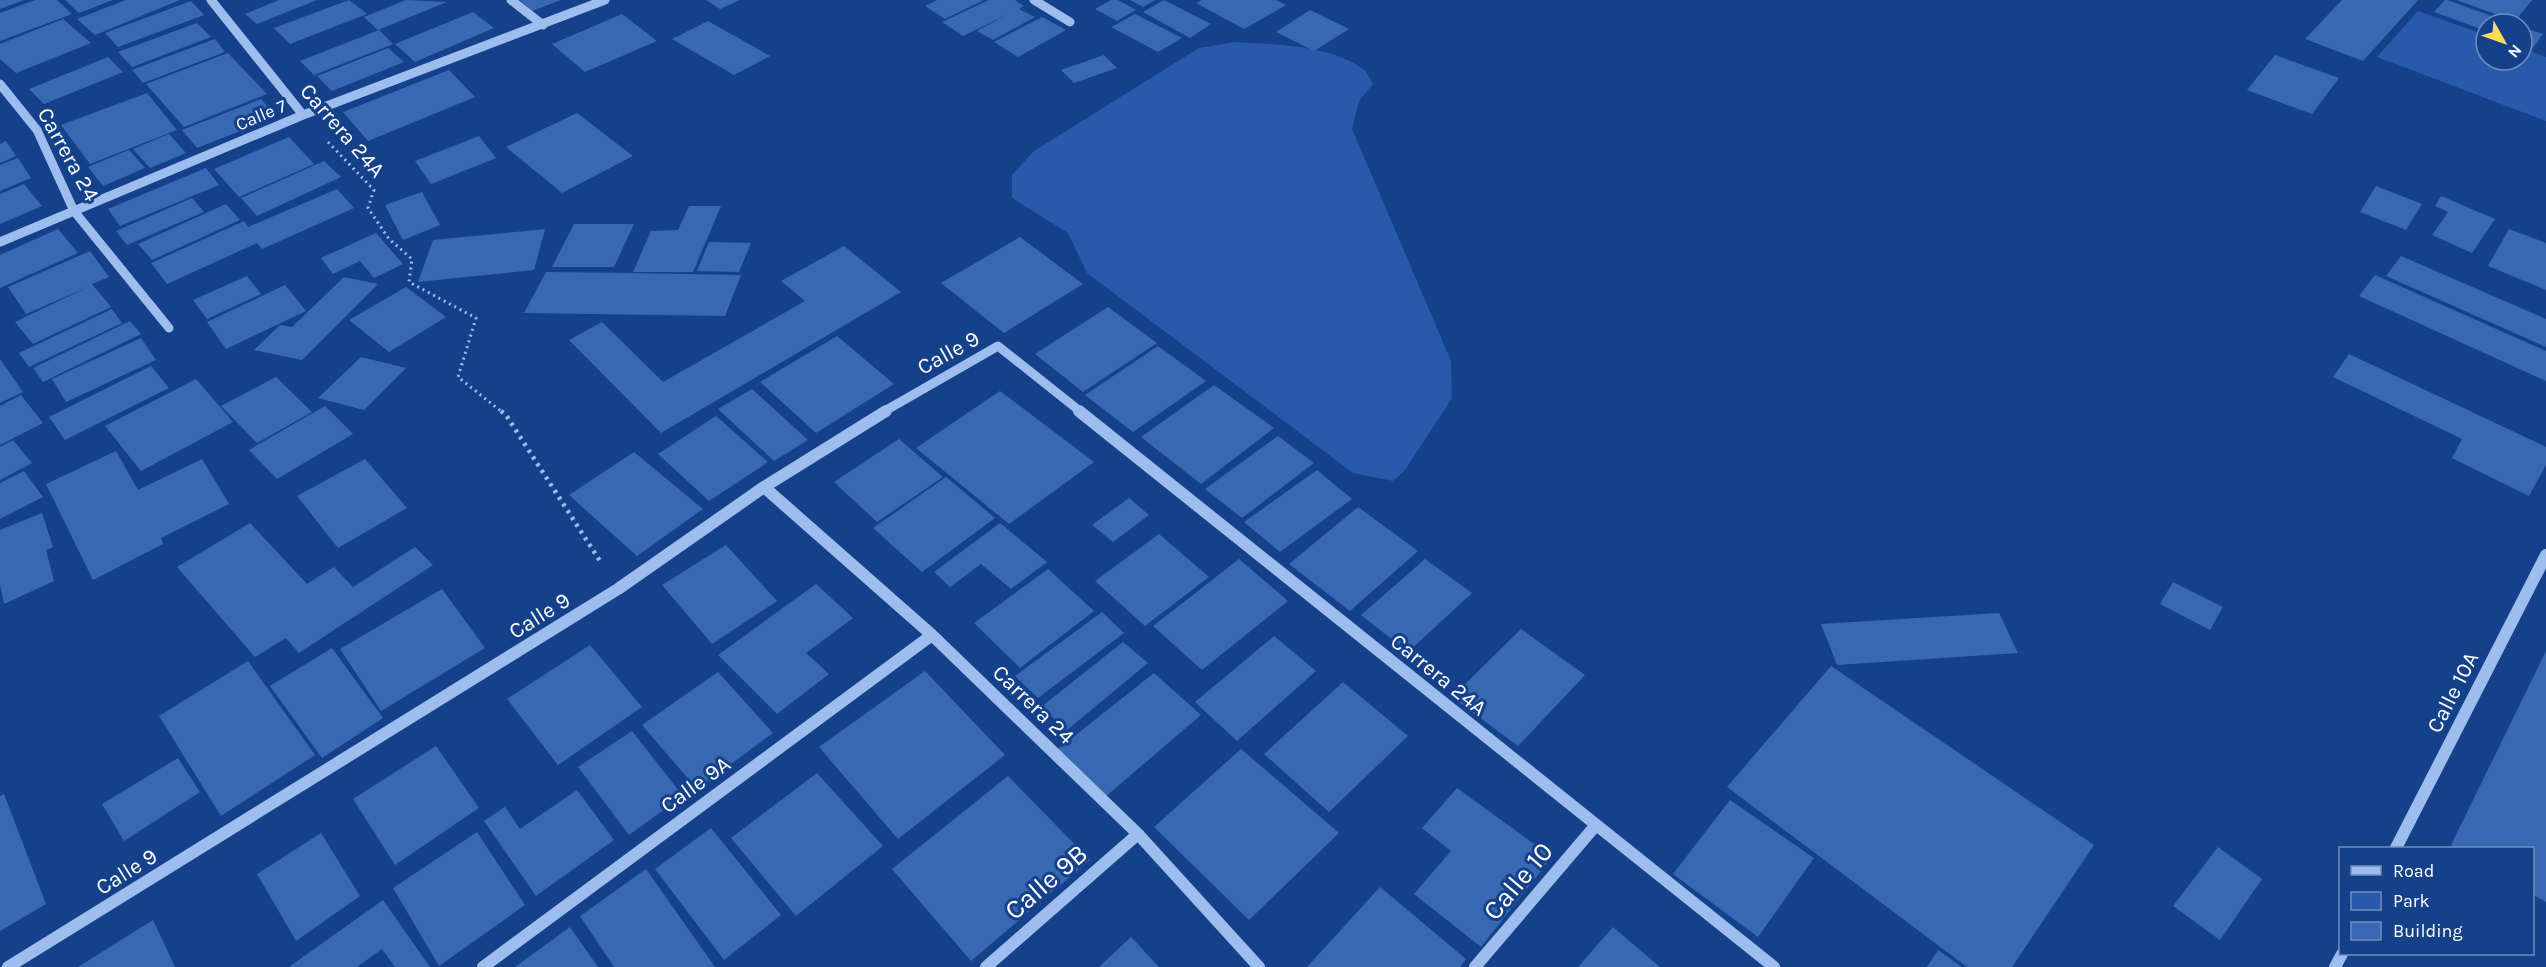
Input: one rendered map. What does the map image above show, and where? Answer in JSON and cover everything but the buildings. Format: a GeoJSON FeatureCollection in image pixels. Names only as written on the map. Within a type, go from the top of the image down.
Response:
{"type":"FeatureCollection","features":[{"type":"Feature","properties":{"kind":"street","name":"Carrera 24A"},"geometry":{"type":"LineString","coordinates":[[211,0],[303,115]]}},
{"type":"Feature","properties":{"kind":"street"},"geometry":{"type":"LineString","coordinates":[[511,0],[543,26]]}},
{"type":"Feature","properties":{"kind":"street","name":"Calle 7"},"geometry":{"type":"LineString","coordinates":[[0,242],[303,115],[543,26],[605,0]]}},
{"type":"Feature","properties":{"kind":"street"},"geometry":{"type":"LineString","coordinates":[[1034,0],[1070,22]]}},
{"type":"Feature","properties":{"kind":"street","name":"Carrera 24"},"geometry":{"type":"LineString","coordinates":[[0,84],[37,130],[74,211],[169,328]]}},
{"type":"Feature","properties":{"kind":"street","name":"Calle 9"},"geometry":{"type":"LineString","coordinates":[[8,967],[618,589],[764,487],[914,393],[998,346],[1080,411]]}},
{"type":"Feature","properties":{"kind":"street","name":"Carrera 24A"},"geometry":{"type":"LineString","coordinates":[[1080,411],[1774,967]]}},
{"type":"Feature","properties":{"kind":"street","name":"Carrera 24"},"geometry":{"type":"LineString","coordinates":[[764,487],[932,636],[1138,834],[1259,967]]}},
{"type":"Feature","properties":{"kind":"street","name":"Calle 10A"},"geometry":{"type":"LineString","coordinates":[[2397,847],[2546,555]]}},
{"type":"Feature","properties":{"kind":"street","name":"Calle 9A"},"geometry":{"type":"LineString","coordinates":[[483,967],[932,636]]}},
{"type":"Feature","properties":{"kind":"street","name":"Calle 10"},"geometry":{"type":"LineString","coordinates":[[1475,967],[1596,825]]}},
{"type":"Feature","properties":{"kind":"street","name":"Calle 9B"},"geometry":{"type":"LineString","coordinates":[[986,967],[1138,834]]}},
{"type":"Feature","properties":{"kind":"path","name":"Carrera 24A"},"geometry":{"type":"LineString","coordinates":[[303,115],[374,190],[368,208],[388,239],[412,259],[409,282],[477,318],[458,377],[506,415],[618,589]]}},
{"type":"Feature","properties":{"kind":"green space"},"geometry":{"type":"Polygon","coordinates":[[[2418,11],[2474,31],[2474,72],[2534,72],[2534,52],[2546,57],[2546,121],[2377,57],[2418,11]]]}},
{"type":"Feature","properties":{"kind":"green space"},"geometry":{"type":"Polygon","coordinates":[[[1235,42],[1301,47],[1335,55],[1363,69],[1373,84],[1359,101],[1352,129],[1451,361],[1452,398],[1405,470],[1393,481],[1353,473],[1087,273],[1068,233],[1012,198],[1012,175],[1034,151],[1199,48],[1235,42]]]}}]}
